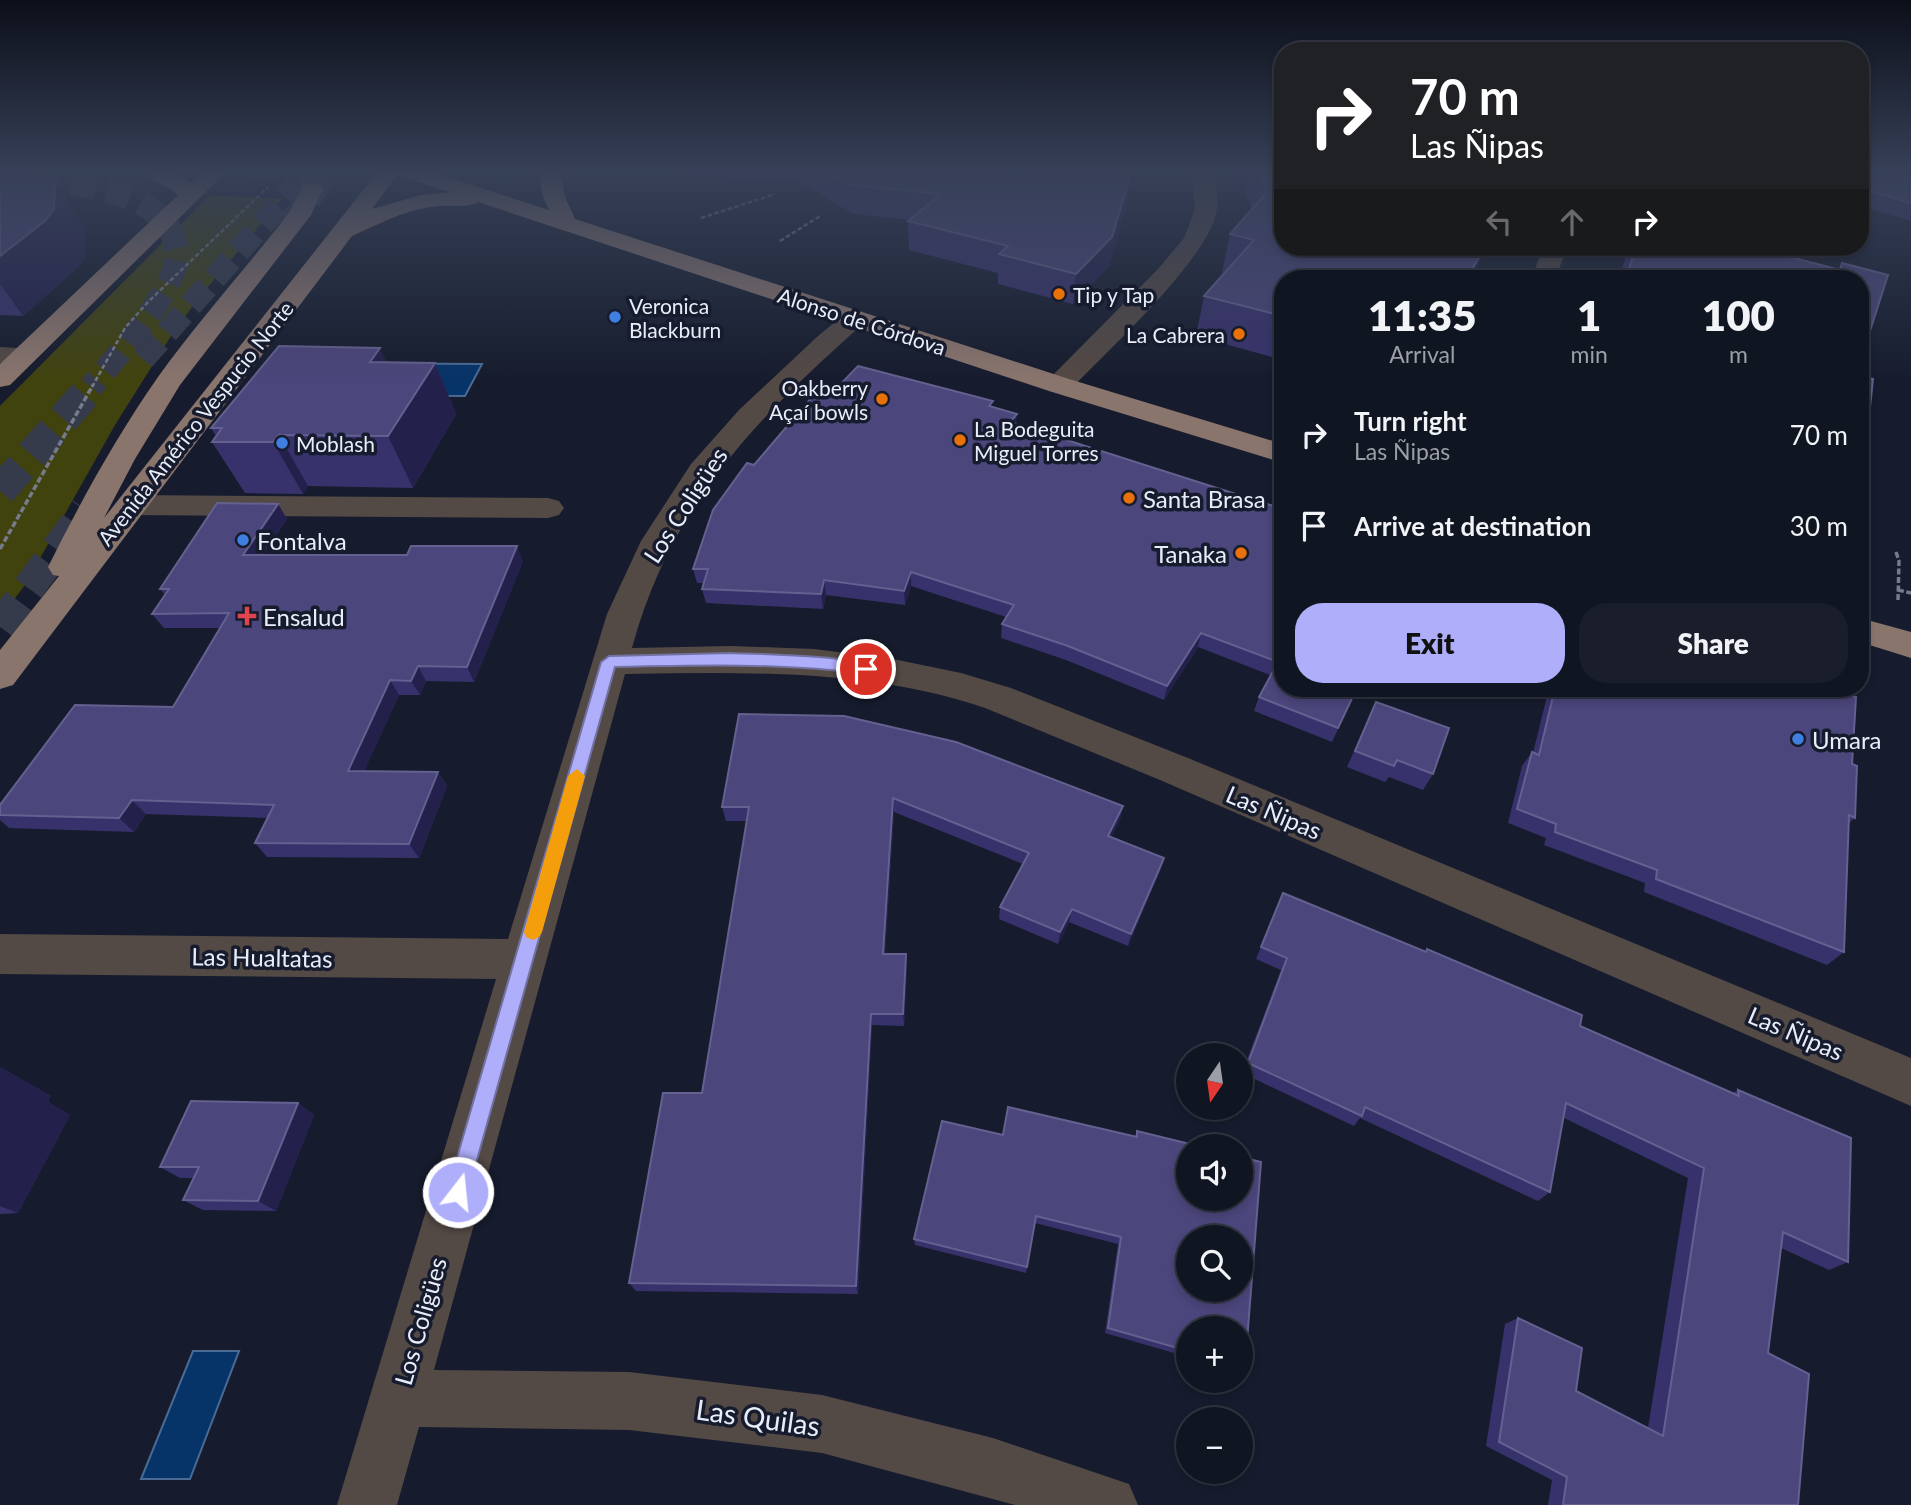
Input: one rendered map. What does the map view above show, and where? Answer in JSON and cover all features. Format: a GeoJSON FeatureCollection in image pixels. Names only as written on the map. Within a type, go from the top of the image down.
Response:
{"type":"FeatureCollection","features":[{"type":"Feature","properties":{"kind":"main road"},"geometry":{"type":"LineString","coordinates":[[0,379],[13,355],[141,240]]}},
{"type":"Feature","properties":{"kind":"main road"},"geometry":{"type":"LineString","coordinates":[[36,629],[91,512],[129,442],[185,359],[280,240]]}},
{"type":"Feature","properties":{"kind":"main road","name":"Avenida Américo Vespucio Norte"},"geometry":{"type":"LineString","coordinates":[[0,676],[336,240]]}},
{"type":"Feature","properties":{"kind":"main road","name":"Alonso de Córdova"},"geometry":{"type":"LineString","coordinates":[[616,240],[1059,385],[1274,451]]}},
{"type":"Feature","properties":{"kind":"main road"},"geometry":{"type":"LineString","coordinates":[[1869,633],[1911,645]]}},
{"type":"Feature","properties":{"kind":"street"},"geometry":{"type":"LineString","coordinates":[[1059,385],[1167,274],[1195,240]]}},
{"type":"Feature","properties":{"kind":"street","name":"Los Coligües"},"geometry":{"type":"LineString","coordinates":[[367,1505],[609,662],[643,570],[663,530],[707,464],[769,396],[855,318]]}},
{"type":"Feature","properties":{"kind":"street"},"geometry":{"type":"LineString","coordinates":[[503,507],[515,476]]}},
{"type":"Feature","properties":{"kind":"street"},"geometry":{"type":"LineString","coordinates":[[131,505],[548,508]]}},
{"type":"Feature","properties":{"kind":"street","name":"Las Ñipas"},"geometry":{"type":"LineString","coordinates":[[609,662],[730,659],[814,662],[892,672],[998,698],[1174,769],[1911,1082]]}},
{"type":"Feature","properties":{"kind":"street","name":"Las Hualtatas"},"geometry":{"type":"LineString","coordinates":[[0,954],[525,959]]}},
{"type":"Feature","properties":{"kind":"street","name":"Las Quilas"},"geometry":{"type":"LineString","coordinates":[[398,1398],[629,1401],[822,1424],[993,1468],[1108,1505]]}},
{"type":"Feature","properties":{"kind":"path"},"geometry":{"type":"LineString","coordinates":[[0,549],[125,328],[212,240]]}},
{"type":"Feature","properties":{"kind":"path"},"geometry":{"type":"LineString","coordinates":[[1898,589],[1911,593]]}},
{"type":"Feature","properties":{"kind":"shaded area"},"geometry":{"type":"Polygon","coordinates":[[[165,240],[247,240],[171,336],[115,425],[25,585],[0,618],[0,406],[165,240]]]}},
{"type":"Feature","properties":{"kind":"water"},"geometry":{"type":"Polygon","coordinates":[[[311,363],[482,364],[465,396],[288,395],[311,363]]]}},
{"type":"Feature","properties":{"kind":"water"},"geometry":{"type":"Polygon","coordinates":[[[193,1351],[239,1351],[190,1479],[141,1479],[193,1351]]]}},
{"type":"Feature","properties":{"kind":"building"},"geometry":{"type":"Polygon","coordinates":[[[0,240],[20,240],[0,256],[0,240]]]}},
{"type":"Feature","properties":{"kind":"building"},"geometry":{"type":"Polygon","coordinates":[[[985,240],[1109,240],[1076,274],[999,254],[1008,246],[985,240]]]}},
{"type":"Feature","properties":{"kind":"building"},"geometry":{"type":"Polygon","coordinates":[[[1254,240],[1274,240],[1274,256],[1480,256],[1472,270],[1274,270],[1274,314],[1204,296],[1254,240]]]}},
{"type":"Feature","properties":{"kind":"building"},"geometry":{"type":"Polygon","coordinates":[[[1633,256],[1786,256],[1840,270],[1629,270],[1633,256]]]}},
{"type":"Feature","properties":{"kind":"building"},"geometry":{"type":"Polygon","coordinates":[[[1842,263],[1869,270],[1840,270],[1842,263]]]}},
{"type":"Feature","properties":{"kind":"building"},"geometry":{"type":"Polygon","coordinates":[[[1869,270],[1888,275],[1869,334],[1869,270]]]}},
{"type":"Feature","properties":{"kind":"building"},"geometry":{"type":"Polygon","coordinates":[[[279,346],[380,348],[370,362],[435,363],[388,436],[279,435],[273,442],[212,442],[222,428],[211,428],[279,346]]]}},
{"type":"Feature","properties":{"kind":"building"},"geometry":{"type":"Polygon","coordinates":[[[858,366],[993,401],[989,406],[1017,414],[1010,422],[1274,506],[1274,660],[1201,633],[1167,686],[1068,646],[1002,624],[1014,605],[911,572],[904,591],[824,580],[821,594],[702,589],[708,569],[693,569],[713,510],[747,463],[754,465],[817,391],[831,394],[858,366]]]}},
{"type":"Feature","properties":{"kind":"building"},"geometry":{"type":"Polygon","coordinates":[[[1869,378],[1873,379],[1869,417],[1869,378]]]}},
{"type":"Feature","properties":{"kind":"building"},"geometry":{"type":"Polygon","coordinates":[[[217,503],[278,504],[243,555],[407,555],[411,546],[517,546],[467,667],[418,666],[411,681],[390,680],[348,771],[438,772],[409,844],[255,843],[274,805],[132,800],[119,818],[0,815],[0,805],[75,705],[173,707],[229,613],[152,614],[169,589],[160,589],[217,503]]]}},
{"type":"Feature","properties":{"kind":"building"},"geometry":{"type":"Polygon","coordinates":[[[1274,669],[1274,697],[1353,697],[1338,728],[1259,697],[1274,669]]]}},
{"type":"Feature","properties":{"kind":"building"},"geometry":{"type":"Polygon","coordinates":[[[1553,697],[1856,697],[1852,764],[1857,766],[1855,818],[1849,815],[1844,952],[1656,879],[1657,870],[1555,832],[1556,824],[1517,809],[1532,752],[1539,755],[1553,697]]]}},
{"type":"Feature","properties":{"kind":"building"},"geometry":{"type":"Polygon","coordinates":[[[1376,702],[1449,728],[1433,774],[1397,760],[1394,766],[1355,751],[1376,702]]]}},
{"type":"Feature","properties":{"kind":"building"},"geometry":{"type":"Polygon","coordinates":[[[739,714],[844,716],[956,742],[1123,806],[1108,836],[1164,858],[1131,934],[1072,909],[1060,932],[1000,907],[1029,853],[893,798],[883,954],[906,954],[903,1014],[871,1014],[856,1286],[629,1283],[663,1093],[702,1093],[749,807],[722,807],[739,714]]]}},
{"type":"Feature","properties":{"kind":"building"},"geometry":{"type":"Polygon","coordinates":[[[1283,893],[1426,952],[1427,949],[1582,1015],[1580,1026],[1739,1096],[1738,1090],[1851,1138],[1848,1262],[1783,1232],[1768,1353],[1809,1374],[1798,1505],[1563,1505],[1567,1477],[1499,1442],[1518,1318],[1582,1348],[1576,1391],[1663,1436],[1704,1168],[1566,1103],[1550,1192],[1365,1107],[1362,1116],[1253,1065],[1253,1050],[1287,958],[1261,947],[1283,893]]]}},
{"type":"Feature","properties":{"kind":"building"},"geometry":{"type":"Polygon","coordinates":[[[191,1101],[298,1103],[258,1201],[183,1200],[199,1167],[160,1167],[191,1101]]]}},
{"type":"Feature","properties":{"kind":"building"},"geometry":{"type":"Polygon","coordinates":[[[1008,1107],[1137,1137],[1137,1131],[1176,1141],[1176,1211],[1253,1211],[1253,1160],[1261,1162],[1253,1264],[1253,1225],[1176,1225],[1176,1302],[1250,1302],[1249,1316],[1176,1316],[1176,1348],[1108,1328],[1121,1237],[1036,1216],[1027,1267],[914,1239],[942,1121],[1003,1135],[1008,1107]]]}},
{"type":"Feature","properties":{"kind":"tunnel"},"geometry":{"type":"LineString","coordinates":[[91,387],[128,343],[165,290],[177,258],[174,240]]}},
{"type":"Feature","properties":{"kind":"tunnel"},"geometry":{"type":"LineString","coordinates":[[143,359],[248,240]]}},
{"type":"Feature","properties":{"kind":"tunnel"},"geometry":{"type":"LineString","coordinates":[[0,491],[93,385]]}},
{"type":"Feature","properties":{"kind":"tunnel"},"geometry":{"type":"LineString","coordinates":[[0,627],[86,510]]}},
{"type":"Feature","properties":{"kind":"slow traffic"},"geometry":{"type":"LineString","coordinates":[[533,932],[577,776]]}},
{"type":"Feature","properties":{"kind":"place","name":"Tip y Tap"},"geometry":{"type":"Point","coordinates":[1059,294]}},
{"type":"Feature","properties":{"kind":"place","name":"Veronica Blackburn"},"geometry":{"type":"Point","coordinates":[615,317]}},
{"type":"Feature","properties":{"kind":"place","name":"La Cabrera"},"geometry":{"type":"Point","coordinates":[1239,334]}},
{"type":"Feature","properties":{"kind":"place","name":"Oakberry Açaí bowls"},"geometry":{"type":"Point","coordinates":[882,399]}},
{"type":"Feature","properties":{"kind":"place","name":"La Bodeguita Miguel Torres"},"geometry":{"type":"Point","coordinates":[960,440]}},
{"type":"Feature","properties":{"kind":"place","name":"Moblash"},"geometry":{"type":"Point","coordinates":[282,443]}},
{"type":"Feature","properties":{"kind":"place","name":"Santa Brasa"},"geometry":{"type":"Point","coordinates":[1129,498]}},
{"type":"Feature","properties":{"kind":"place","name":"Fontalva"},"geometry":{"type":"Point","coordinates":[243,540]}},
{"type":"Feature","properties":{"kind":"place","name":"Tanaka"},"geometry":{"type":"Point","coordinates":[1241,553]}},
{"type":"Feature","properties":{"kind":"place","name":"Ensalud"},"geometry":{"type":"Point","coordinates":[247,616]}},
{"type":"Feature","properties":{"kind":"place","name":"Umara"},"geometry":{"type":"Point","coordinates":[1798,739]}},
{"type":"Feature","properties":{"kind":"route"},"geometry":{"type":"LineString","coordinates":[[458,1192],[609,662],[730,659],[814,662],[866,669]]}}]}
